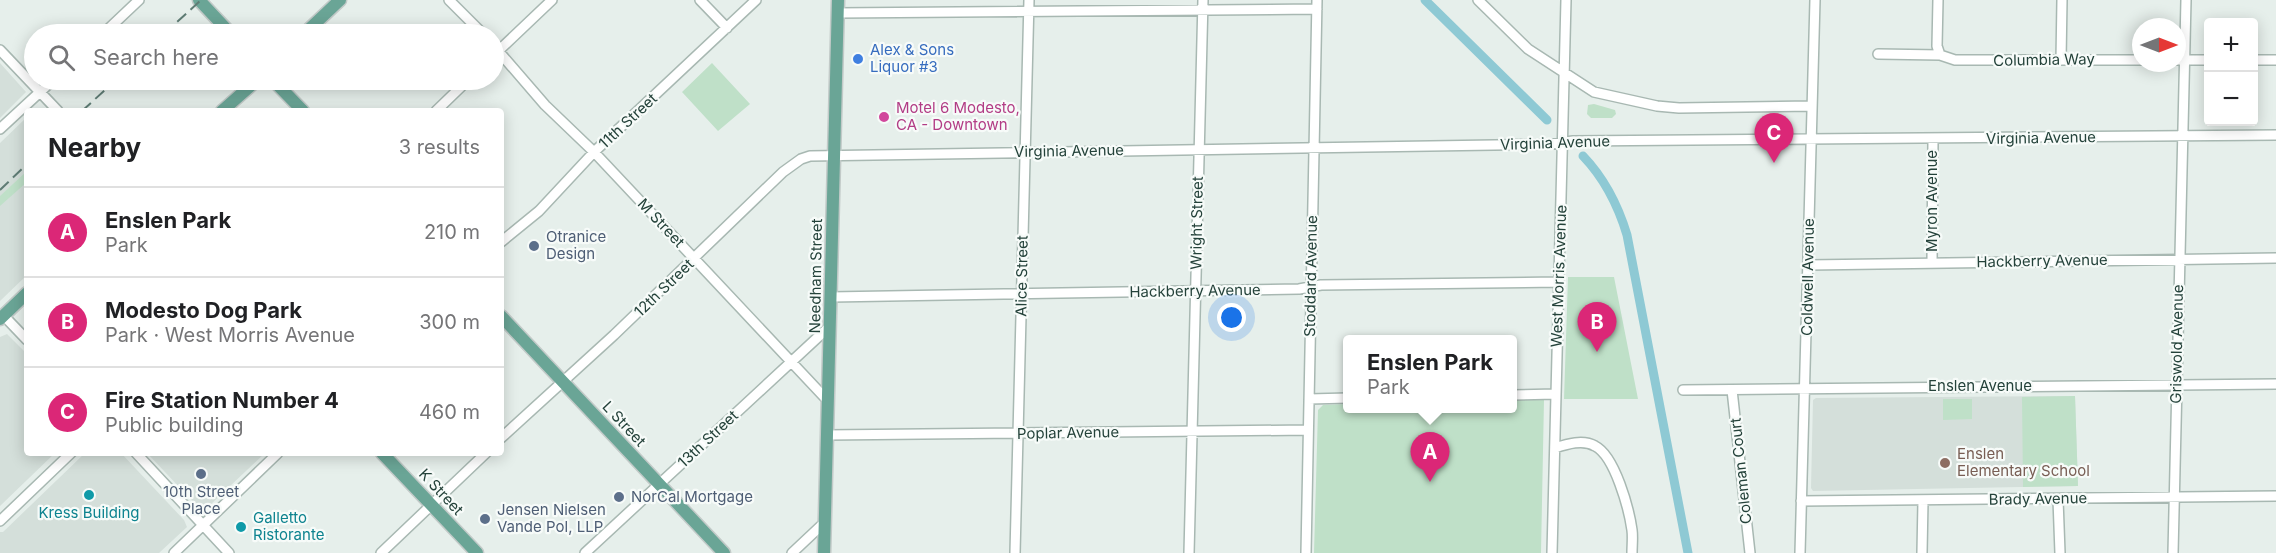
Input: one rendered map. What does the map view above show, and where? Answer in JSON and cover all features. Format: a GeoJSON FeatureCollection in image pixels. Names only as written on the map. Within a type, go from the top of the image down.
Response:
{"type":"FeatureCollection","features":[{"type":"Feature","properties":{"kind":"main road"},"geometry":{"type":"LineString","coordinates":[[199,0],[222,24]]}},
{"type":"Feature","properties":{"kind":"main road"},"geometry":{"type":"LineString","coordinates":[[315,24],[340,0]]}},
{"type":"Feature","properties":{"kind":"main road","name":"Needham Street"},"geometry":{"type":"LineString","coordinates":[[824,553],[838,6]]}},
{"type":"Feature","properties":{"kind":"main road"},"geometry":{"type":"LineString","coordinates":[[225,108],[246,90]]}},
{"type":"Feature","properties":{"kind":"main road"},"geometry":{"type":"LineString","coordinates":[[283,90],[300,108]]}},
{"type":"Feature","properties":{"kind":"main road"},"geometry":{"type":"LineString","coordinates":[[2,317],[24,296]]}},
{"type":"Feature","properties":{"kind":"main road","name":"L Street"},"geometry":{"type":"LineString","coordinates":[[504,319],[724,553]]}},
{"type":"Feature","properties":{"kind":"main road","name":"K Street"},"geometry":{"type":"LineString","coordinates":[[385,456],[477,553]]}},
{"type":"Feature","properties":{"kind":"street"},"geometry":{"type":"LineString","coordinates":[[114,24],[139,0]]}},
{"type":"Feature","properties":{"kind":"street"},"geometry":{"type":"LineString","coordinates":[[449,0],[473,24]]}},
{"type":"Feature","properties":{"kind":"street"},"geometry":{"type":"LineString","coordinates":[[504,43],[552,0]]}},
{"type":"Feature","properties":{"kind":"street"},"geometry":{"type":"LineString","coordinates":[[700,0],[727,27]]}},
{"type":"Feature","properties":{"kind":"street","name":"11th Street"},"geometry":{"type":"LineString","coordinates":[[504,240],[539,211],[594,152],[756,0]]}},
{"type":"Feature","properties":{"kind":"street","name":"Alice Street"},"geometry":{"type":"LineString","coordinates":[[1015,553],[1029,0]]}},
{"type":"Feature","properties":{"kind":"street"},"geometry":{"type":"LineString","coordinates":[[1478,0],[1528,49],[1594,92],[1658,106],[1696,108],[1811,106]]}},
{"type":"Feature","properties":{"kind":"street","name":"West Morris Avenue"},"geometry":{"type":"LineString","coordinates":[[1552,553],[1566,0]]}},
{"type":"Feature","properties":{"kind":"street","name":"Coldwell Avenue"},"geometry":{"type":"LineString","coordinates":[[1800,553],[1815,0]]}},
{"type":"Feature","properties":{"kind":"street"},"geometry":{"type":"LineString","coordinates":[[1938,0],[1937,46],[1944,56]]}},
{"type":"Feature","properties":{"kind":"street"},"geometry":{"type":"LineString","coordinates":[[2061,60],[2062,0]]}},
{"type":"Feature","properties":{"kind":"street","name":"Griswold Avenue"},"geometry":{"type":"LineString","coordinates":[[2184,18],[2186,0]]}},
{"type":"Feature","properties":{"kind":"street"},"geometry":{"type":"LineString","coordinates":[[838,6],[1029,12],[1202,5],[1317,5]]}},
{"type":"Feature","properties":{"kind":"street","name":"Wright Street"},"geometry":{"type":"LineString","coordinates":[[1189,553],[1202,5]]}},
{"type":"Feature","properties":{"kind":"street","name":"Stoddard Avenue"},"geometry":{"type":"LineString","coordinates":[[1306,553],[1317,5]]}},
{"type":"Feature","properties":{"kind":"street"},"geometry":{"type":"LineString","coordinates":[[0,50],[24,75]]}},
{"type":"Feature","properties":{"kind":"street","name":"Columbia Way"},"geometry":{"type":"LineString","coordinates":[[1878,54],[1944,56],[1965,61],[2132,60]]}},
{"type":"Feature","properties":{"kind":"street"},"geometry":{"type":"LineString","coordinates":[[2186,60],[2204,60]]}},
{"type":"Feature","properties":{"kind":"street"},"geometry":{"type":"LineString","coordinates":[[2258,60],[2276,60]]}},
{"type":"Feature","properties":{"kind":"street","name":"M Street"},"geometry":{"type":"LineString","coordinates":[[504,61],[544,105],[594,152],[695,258],[828,401]]}},
{"type":"Feature","properties":{"kind":"street","name":"Griswold Avenue"},"geometry":{"type":"LineString","coordinates":[[2173,553],[2183,136],[2181,72]]}},
{"type":"Feature","properties":{"kind":"street"},"geometry":{"type":"LineString","coordinates":[[439,108],[458,90]]}},
{"type":"Feature","properties":{"kind":"street"},"geometry":{"type":"LineString","coordinates":[[0,129],[40,92],[55,108]]}},
{"type":"Feature","properties":{"kind":"street","name":"Virginia Avenue"},"geometry":{"type":"LineString","coordinates":[[834,154],[1811,139],[1933,140],[2276,135]]}},
{"type":"Feature","properties":{"kind":"street","name":"Myron Avenue"},"geometry":{"type":"LineString","coordinates":[[1932,263],[1933,140]]}},
{"type":"Feature","properties":{"kind":"street","name":"12th Street"},"geometry":{"type":"LineString","coordinates":[[504,435],[695,258],[792,164],[810,156],[834,154]]}},
{"type":"Feature","properties":{"kind":"street","name":"Hackberry Avenue"},"geometry":{"type":"LineString","coordinates":[[1809,265],[2276,258]]}},
{"type":"Feature","properties":{"kind":"street","name":"Hackberry Avenue"},"geometry":{"type":"LineString","coordinates":[[831,297],[1299,289],[1321,285],[1558,282]]}},
{"type":"Feature","properties":{"kind":"street"},"geometry":{"type":"LineString","coordinates":[[2,317],[24,337]]}},
{"type":"Feature","properties":{"kind":"street","name":"13th Street"},"geometry":{"type":"LineString","coordinates":[[585,553],[830,326]]}},
{"type":"Feature","properties":{"kind":"street","name":"Enslen Avenue"},"geometry":{"type":"LineString","coordinates":[[1683,390],[2276,384]]}},
{"type":"Feature","properties":{"kind":"street","name":"Coleman Court"},"geometry":{"type":"LineString","coordinates":[[1732,390],[1750,553]]}},
{"type":"Feature","properties":{"kind":"street"},"geometry":{"type":"LineString","coordinates":[[1517,395],[1555,394]]}},
{"type":"Feature","properties":{"kind":"street"},"geometry":{"type":"LineString","coordinates":[[1309,399],[1343,398]]}},
{"type":"Feature","properties":{"kind":"street","name":"Poplar Avenue"},"geometry":{"type":"LineString","coordinates":[[827,435],[1308,430]]}},
{"type":"Feature","properties":{"kind":"street"},"geometry":{"type":"LineString","coordinates":[[1555,448],[1569,443],[1585,443],[1602,451],[1611,464],[1624,495],[1632,531],[1632,553]]}},
{"type":"Feature","properties":{"kind":"street"},"geometry":{"type":"LineString","coordinates":[[0,520],[68,456]]}},
{"type":"Feature","properties":{"kind":"street"},"geometry":{"type":"LineString","coordinates":[[139,456],[229,553]]}},
{"type":"Feature","properties":{"kind":"street"},"geometry":{"type":"LineString","coordinates":[[174,553],[275,456]]}},
{"type":"Feature","properties":{"kind":"street"},"geometry":{"type":"LineString","coordinates":[[381,553],[483,456]]}},
{"type":"Feature","properties":{"kind":"street","name":"Brady Avenue"},"geometry":{"type":"LineString","coordinates":[[1801,501],[2276,496]]}},
{"type":"Feature","properties":{"kind":"street"},"geometry":{"type":"LineString","coordinates":[[2058,499],[2060,553]]}},
{"type":"Feature","properties":{"kind":"street"},"geometry":{"type":"LineString","coordinates":[[1922,553],[1923,501]]}},
{"type":"Feature","properties":{"kind":"street"},"geometry":{"type":"LineString","coordinates":[[792,553],[825,522]]}},
{"type":"Feature","properties":{"kind":"shaded area"},"geometry":{"type":"Polygon","coordinates":[[[0,63],[26,92],[0,118],[0,63]]]}},
{"type":"Feature","properties":{"kind":"shaded area"},"geometry":{"type":"Polygon","coordinates":[[[24,120],[24,278],[0,301],[0,143],[24,120]]]}},
{"type":"Feature","properties":{"kind":"shaded area"},"geometry":{"type":"Polygon","coordinates":[[[7,334],[24,351],[24,456],[52,456],[0,506],[0,337],[7,334]]]}},
{"type":"Feature","properties":{"kind":"shaded area","name":"Enslen Elementary School"},"geometry":{"type":"Polygon","coordinates":[[[2075,396],[2078,486],[1813,491],[1811,488],[1813,400],[1816,398],[2075,396]]]}},
{"type":"Feature","properties":{"kind":"shaded area"},"geometry":{"type":"Polygon","coordinates":[[[82,456],[124,456],[184,520],[187,527],[159,553],[0,553],[0,532],[3,532],[82,456]]]}},
{"type":"Feature","properties":{"kind":"shaded area","name":"10th Street Place"},"geometry":{"type":"Polygon","coordinates":[[[150,456],[262,456],[209,506],[203,509],[198,507],[150,456]]]}},
{"type":"Feature","properties":{"kind":"green space"},"geometry":{"type":"Polygon","coordinates":[[[712,63],[750,104],[718,131],[682,92],[712,63]]]}},
{"type":"Feature","properties":{"kind":"green space"},"geometry":{"type":"Polygon","coordinates":[[[1594,104],[1615,110],[1616,114],[1612,118],[1591,118],[1587,114],[1588,105],[1594,104]]]}},
{"type":"Feature","properties":{"kind":"green space"},"geometry":{"type":"Polygon","coordinates":[[[24,174],[24,185],[0,206],[0,196],[24,174]]]}},
{"type":"Feature","properties":{"kind":"green space"},"geometry":{"type":"Polygon","coordinates":[[[1568,277],[1614,277],[1638,399],[1564,399],[1568,277]]]}},
{"type":"Feature","properties":{"kind":"green space"},"geometry":{"type":"Polygon","coordinates":[[[2075,396],[2078,486],[2023,487],[2022,397],[2075,396]]]}},
{"type":"Feature","properties":{"kind":"green space"},"geometry":{"type":"Polygon","coordinates":[[[1943,399],[1972,399],[1972,419],[1943,420],[1943,399]]]}},
{"type":"Feature","properties":{"kind":"green space"},"geometry":{"type":"Polygon","coordinates":[[[1517,400],[1544,400],[1541,553],[1314,553],[1318,410],[1323,405],[1343,404],[1343,413],[1517,413],[1517,400]]]}},
{"type":"Feature","properties":{"kind":"waterway"},"geometry":{"type":"LineString","coordinates":[[1425,0],[1547,120]]}},
{"type":"Feature","properties":{"kind":"waterway"},"geometry":{"type":"LineString","coordinates":[[1583,156],[1610,193],[1627,235],[1688,553]]}},
{"type":"Feature","properties":{"kind":"railway"},"geometry":{"type":"LineString","coordinates":[[175,24],[201,0]]}},
{"type":"Feature","properties":{"kind":"railway"},"geometry":{"type":"LineString","coordinates":[[85,108],[105,90]]}},
{"type":"Feature","properties":{"kind":"railway"},"geometry":{"type":"LineString","coordinates":[[0,190],[24,167]]}},
{"type":"Feature","properties":{"kind":"place","name":"Alex & Sons Liquor #3"},"geometry":{"type":"Point","coordinates":[858,59]}},
{"type":"Feature","properties":{"kind":"place","name":"Motel 6 Modesto, CA - Downtown"},"geometry":{"type":"Point","coordinates":[884,117]}},
{"type":"Feature","properties":{"kind":"place","name":"Fire Station Number 4"},"geometry":{"type":"Point","coordinates":[1774,163]}},
{"type":"Feature","properties":{"kind":"place","name":"Otranice Design"},"geometry":{"type":"Point","coordinates":[534,246]}},
{"type":"Feature","properties":{"kind":"place","name":"Modesto Dog Park"},"geometry":{"type":"Point","coordinates":[1597,352]}},
{"type":"Feature","properties":{"kind":"place","name":"Enslen Elementary School"},"geometry":{"type":"Point","coordinates":[1945,463]}},
{"type":"Feature","properties":{"kind":"place","name":"10th Street Place"},"geometry":{"type":"Point","coordinates":[201,474]}},
{"type":"Feature","properties":{"kind":"place","name":"Enslen Park"},"geometry":{"type":"Point","coordinates":[1430,482]}},
{"type":"Feature","properties":{"kind":"place","name":"Kress Building"},"geometry":{"type":"Point","coordinates":[89,495]}},
{"type":"Feature","properties":{"kind":"place","name":"NorCal Mortgage"},"geometry":{"type":"Point","coordinates":[619,497]}},
{"type":"Feature","properties":{"kind":"place","name":"Jensen Nielsen Vande Pol, LLP"},"geometry":{"type":"Point","coordinates":[485,519]}},
{"type":"Feature","properties":{"kind":"place","name":"Galletto Ristorante"},"geometry":{"type":"Point","coordinates":[241,527]}}]}
